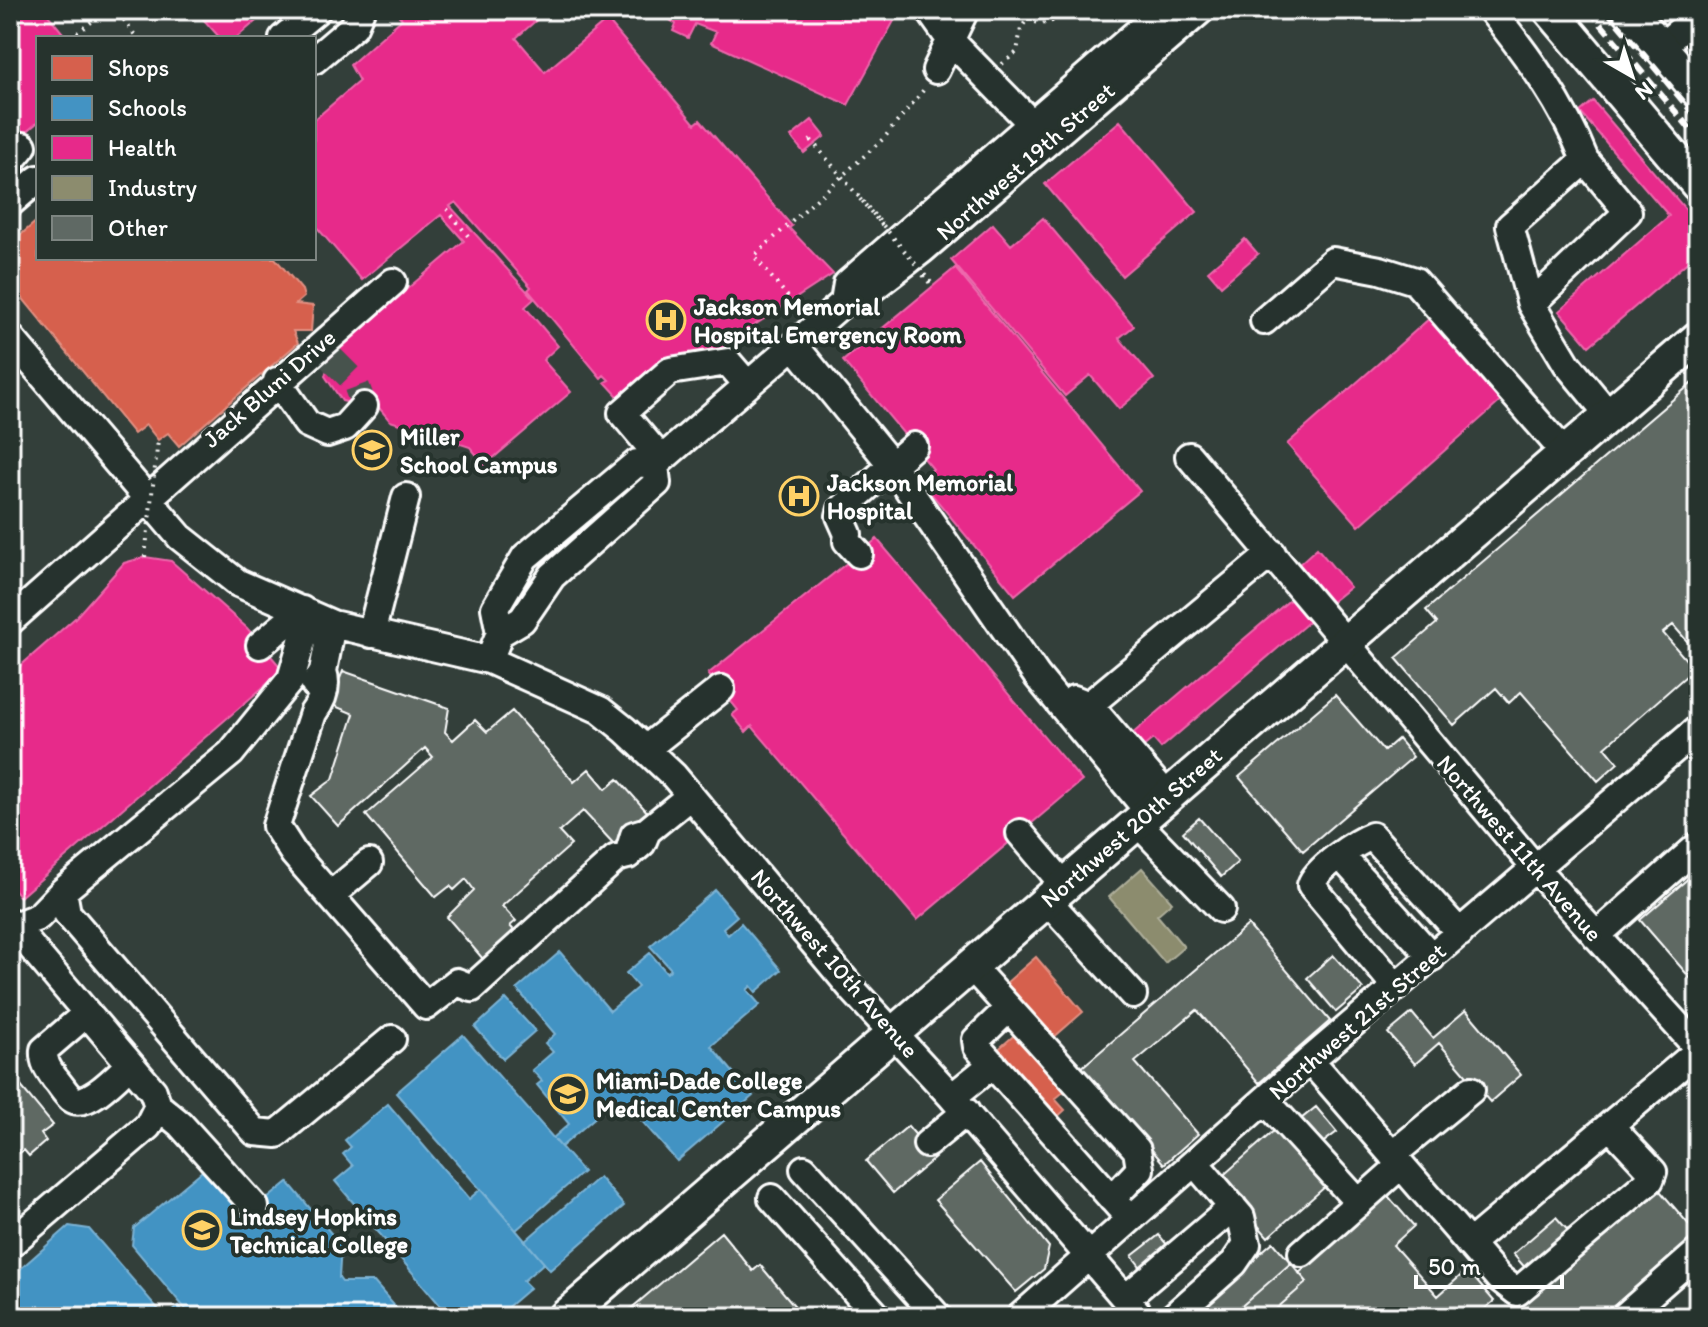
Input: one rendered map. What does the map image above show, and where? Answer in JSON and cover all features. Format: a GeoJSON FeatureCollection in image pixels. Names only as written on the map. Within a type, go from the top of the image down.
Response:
{"type":"FeatureCollection","features":[{"type":"Feature","properties":{"kind":"main road"},"geometry":{"type":"LineString","coordinates":[[1550,10],[1698,185]]}},
{"type":"Feature","properties":{"kind":"main road"},"geometry":{"type":"LineString","coordinates":[[1629,10],[1698,91]]}},
{"type":"Feature","properties":{"kind":"main road","name":"Northwest 20th Street"},"geometry":{"type":"LineString","coordinates":[[565,1317],[1698,338]]}},
{"type":"Feature","properties":{"kind":"street"},"geometry":{"type":"LineString","coordinates":[[285,36],[317,10]]}},
{"type":"Feature","properties":{"kind":"street"},"geometry":{"type":"LineString","coordinates":[[316,58],[354,26],[361,10]]}},
{"type":"Feature","properties":{"kind":"street"},"geometry":{"type":"LineString","coordinates":[[929,10],[951,41],[1040,133]]}},
{"type":"Feature","properties":{"kind":"street"},"geometry":{"type":"LineString","coordinates":[[936,70],[965,10]]}},
{"type":"Feature","properties":{"kind":"street","name":"Northwest 19th Street"},"geometry":{"type":"LineString","coordinates":[[489,660],[500,633],[495,608],[525,557],[637,463],[658,462],[844,302],[861,297],[910,260],[1163,10]]}},
{"type":"Feature","properties":{"kind":"street","name":"Northwest 19th Street"},"geometry":{"type":"LineString","coordinates":[[1040,133],[1201,10]]}},
{"type":"Feature","properties":{"kind":"street"},"geometry":{"type":"LineString","coordinates":[[1491,10],[1520,46],[1570,123],[1585,160],[1628,212],[1531,304]]}},
{"type":"Feature","properties":{"kind":"street"},"geometry":{"type":"LineString","coordinates":[[1660,47],[1698,16]]}},
{"type":"Feature","properties":{"kind":"street"},"geometry":{"type":"LineString","coordinates":[[1585,160],[1510,226],[1531,304],[1567,364],[1609,415]]}},
{"type":"Feature","properties":{"kind":"street"},"geometry":{"type":"LineString","coordinates":[[10,203],[36,181]]}},
{"type":"Feature","properties":{"kind":"street"},"geometry":{"type":"LineString","coordinates":[[1264,321],[1333,261],[1415,281],[1565,453]]}},
{"type":"Feature","properties":{"kind":"street","name":"Jack Bluni Drive"},"geometry":{"type":"LineString","coordinates":[[10,621],[277,381],[324,352],[393,282]]}},
{"type":"Feature","properties":{"kind":"street","name":"Northwest 10th Avenue"},"geometry":{"type":"LineString","coordinates":[[10,337],[191,548],[238,583],[315,616],[371,634],[489,660],[600,710],[647,748],[1133,1308]]}},
{"type":"Feature","properties":{"kind":"street"},"geometry":{"type":"LineString","coordinates":[[794,345],[983,576],[1048,689],[1151,810]]}},
{"type":"Feature","properties":{"kind":"street"},"geometry":{"type":"LineString","coordinates":[[658,462],[622,413],[670,371],[728,362],[747,384]]}},
{"type":"Feature","properties":{"kind":"street"},"geometry":{"type":"LineString","coordinates":[[277,381],[307,424],[327,433],[345,427],[364,406]]}},
{"type":"Feature","properties":{"kind":"street"},"geometry":{"type":"LineString","coordinates":[[858,545],[841,524],[842,509],[914,446]]}},
{"type":"Feature","properties":{"kind":"street","name":"Northwest 11th Avenue"},"geometry":{"type":"LineString","coordinates":[[1189,456],[1536,869],[1698,1050]]}},
{"type":"Feature","properties":{"kind":"street"},"geometry":{"type":"LineString","coordinates":[[371,634],[406,497]]}},
{"type":"Feature","properties":{"kind":"street"},"geometry":{"type":"LineString","coordinates":[[1089,705],[1272,553]]}},
{"type":"Feature","properties":{"kind":"street"},"geometry":{"type":"LineString","coordinates":[[260,645],[315,616]]}},
{"type":"Feature","properties":{"kind":"street"},"geometry":{"type":"LineString","coordinates":[[315,616],[323,671],[310,704],[313,713],[276,826],[294,854],[426,1006],[457,982],[472,988],[616,858],[628,855],[630,839],[647,831],[690,796]]}},
{"type":"Feature","properties":{"kind":"street"},"geometry":{"type":"LineString","coordinates":[[255,1207],[180,1124],[158,1106],[153,1091],[17,923],[38,917],[54,903],[60,892],[231,753],[291,679],[315,616]]}},
{"type":"Feature","properties":{"kind":"street"},"geometry":{"type":"LineString","coordinates":[[647,748],[721,689]]}},
{"type":"Feature","properties":{"kind":"street"},"geometry":{"type":"LineString","coordinates":[[1048,689],[1089,705],[1151,810],[1221,909]]}},
{"type":"Feature","properties":{"kind":"street","name":"Northwest 21st Street"},"geometry":{"type":"LineString","coordinates":[[1020,1317],[1310,1060],[1698,729]]}},
{"type":"Feature","properties":{"kind":"street"},"geometry":{"type":"LineString","coordinates":[[1020,833],[1056,893],[1133,995]]}},
{"type":"Feature","properties":{"kind":"street"},"geometry":{"type":"LineString","coordinates":[[1396,987],[1311,885],[1313,879],[1340,855],[1357,841],[1372,836],[1460,933]]}},
{"type":"Feature","properties":{"kind":"street"},"geometry":{"type":"LineString","coordinates":[[1596,936],[1698,846]]}},
{"type":"Feature","properties":{"kind":"street"},"geometry":{"type":"LineString","coordinates":[[1340,855],[1432,957]]}},
{"type":"Feature","properties":{"kind":"street"},"geometry":{"type":"LineString","coordinates":[[331,895],[369,863]]}},
{"type":"Feature","properties":{"kind":"street"},"geometry":{"type":"LineString","coordinates":[[60,892],[67,913],[255,1132],[277,1134],[392,1039]]}},
{"type":"Feature","properties":{"kind":"street"},"geometry":{"type":"LineString","coordinates":[[971,966],[1008,1009],[1014,1010],[1137,1150],[1140,1169],[1112,1199]]}},
{"type":"Feature","properties":{"kind":"street"},"geometry":{"type":"LineString","coordinates":[[1008,1009],[976,1040],[977,1047],[1131,1220]]}},
{"type":"Feature","properties":{"kind":"street"},"geometry":{"type":"LineString","coordinates":[[87,1013],[44,1050],[43,1059],[50,1072],[72,1099],[81,1101],[96,1094],[130,1064]]}},
{"type":"Feature","properties":{"kind":"street"},"geometry":{"type":"LineString","coordinates":[[1469,1244],[1698,1050]]}},
{"type":"Feature","properties":{"kind":"street"},"geometry":{"type":"LineString","coordinates":[[1310,1060],[1499,1278],[1517,1292],[1650,1180],[1653,1172],[1610,1126]]}},
{"type":"Feature","properties":{"kind":"street"},"geometry":{"type":"LineString","coordinates":[[927,1144],[993,1064]]}},
{"type":"Feature","properties":{"kind":"street"},"geometry":{"type":"LineString","coordinates":[[1302,1253],[1359,1203],[1397,1160],[1471,1090]]}},
{"type":"Feature","properties":{"kind":"street"},"geometry":{"type":"LineString","coordinates":[[1265,1100],[1359,1203]]}},
{"type":"Feature","properties":{"kind":"street"},"geometry":{"type":"LineString","coordinates":[[10,1244],[148,1126],[158,1106]]}},
{"type":"Feature","properties":{"kind":"street"},"geometry":{"type":"LineString","coordinates":[[1173,1317],[1234,1263],[1247,1244],[1241,1217],[1195,1163]]}},
{"type":"Feature","properties":{"kind":"street"},"geometry":{"type":"LineString","coordinates":[[804,1169],[938,1317]]}},
{"type":"Feature","properties":{"kind":"street"},"geometry":{"type":"LineString","coordinates":[[772,1198],[878,1317]]}},
{"type":"Feature","properties":{"kind":"street"},"geometry":{"type":"LineString","coordinates":[[1133,1308],[1233,1207]]}},
{"type":"Feature","properties":{"kind":"street"},"geometry":{"type":"LineString","coordinates":[[1624,1317],[1698,1252]]}},
{"type":"Feature","properties":{"kind":"path"},"geometry":{"type":"LineString","coordinates":[[93,10],[96,16]]}},
{"type":"Feature","properties":{"kind":"path"},"geometry":{"type":"LineString","coordinates":[[1026,10],[1036,23],[1047,23],[1058,10]]}},
{"type":"Feature","properties":{"kind":"path"},"geometry":{"type":"LineString","coordinates":[[73,36],[104,12],[121,16],[136,36]]}},
{"type":"Feature","properties":{"kind":"path"},"geometry":{"type":"LineString","coordinates":[[995,68],[1017,52],[1021,28],[1029,17]]}},
{"type":"Feature","properties":{"kind":"path"},"geometry":{"type":"LineString","coordinates":[[798,309],[754,256],[884,138],[922,93],[936,70]]}},
{"type":"Feature","properties":{"kind":"path"},"geometry":{"type":"LineString","coordinates":[[811,140],[934,286]]}},
{"type":"Feature","properties":{"kind":"path"},"geometry":{"type":"LineString","coordinates":[[860,199],[891,236]]}},
{"type":"Feature","properties":{"kind":"path"},"geometry":{"type":"LineString","coordinates":[[447,209],[469,237]]}},
{"type":"Feature","properties":{"kind":"path"},"geometry":{"type":"LineString","coordinates":[[145,557],[158,440]]}},
{"type":"Feature","properties":{"kind":"building: Shops"},"geometry":{"type":"Polygon","coordinates":[[[36,222],[36,260],[277,260],[302,290],[304,297],[296,304],[313,306],[311,331],[293,331],[298,343],[179,446],[168,433],[158,440],[146,425],[134,434],[10,283],[10,244],[36,222]]]}},
{"type":"Feature","properties":{"kind":"building: Shops"},"geometry":{"type":"Polygon","coordinates":[[[1036,957],[1083,1012],[1053,1038],[1006,983],[1036,957]]]}},
{"type":"Feature","properties":{"kind":"building: Shops"},"geometry":{"type":"Polygon","coordinates":[[[1019,1031],[1073,1084],[1055,1099],[1065,1110],[1055,1119],[995,1052],[1019,1031]]]}},
{"type":"Feature","properties":{"kind":"building: Schools"},"geometry":{"type":"Polygon","coordinates":[[[715,890],[737,916],[723,928],[728,935],[741,923],[781,970],[756,992],[751,986],[747,990],[760,1005],[711,1046],[753,1096],[677,1161],[640,1119],[655,1105],[651,1100],[630,1118],[615,1100],[561,1147],[553,1138],[569,1124],[537,1085],[542,1081],[532,1070],[553,1052],[545,1043],[555,1034],[517,989],[560,952],[610,1011],[638,987],[626,973],[650,953],[667,973],[671,969],[650,946],[715,890]]]}},
{"type":"Feature","properties":{"kind":"building: Schools"},"geometry":{"type":"Polygon","coordinates":[[[506,999],[535,1031],[503,1059],[475,1027],[506,999]]]}},
{"type":"Feature","properties":{"kind":"building: Schools"},"geometry":{"type":"Polygon","coordinates":[[[463,1035],[583,1172],[516,1230],[396,1093],[463,1035]]]}},
{"type":"Feature","properties":{"kind":"building: Schools"},"geometry":{"type":"Polygon","coordinates":[[[388,1104],[469,1199],[481,1189],[544,1263],[523,1281],[530,1288],[496,1317],[450,1317],[335,1181],[353,1166],[343,1154],[351,1147],[345,1140],[388,1104]]]}},
{"type":"Feature","properties":{"kind":"building: Schools"},"geometry":{"type":"Polygon","coordinates":[[[202,1171],[245,1217],[288,1182],[341,1245],[339,1278],[342,1282],[374,1282],[404,1317],[192,1317],[132,1245],[134,1228],[202,1171]]]}},
{"type":"Feature","properties":{"kind":"building: Schools"},"geometry":{"type":"Polygon","coordinates":[[[599,1177],[624,1206],[550,1270],[525,1241],[599,1177]]]}},
{"type":"Feature","properties":{"kind":"building: Schools"},"geometry":{"type":"Polygon","coordinates":[[[69,1226],[89,1229],[165,1317],[10,1317],[10,1278],[69,1226]]]}},
{"type":"Feature","properties":{"kind":"building: Schools"},"geometry":{"type":"Polygon","coordinates":[[[179,1306],[188,1317],[169,1315],[179,1306]]]}},
{"type":"Feature","properties":{"kind":"building: Health"},"geometry":{"type":"Polygon","coordinates":[[[10,10],[44,10],[65,36],[36,36],[36,124],[10,146],[10,10]]]}},
{"type":"Feature","properties":{"kind":"building: Health"},"geometry":{"type":"Polygon","coordinates":[[[195,10],[269,10],[238,36],[218,36],[195,10]]]}},
{"type":"Feature","properties":{"kind":"building: Health"},"geometry":{"type":"Polygon","coordinates":[[[394,10],[548,10],[516,38],[545,72],[607,20],[695,124],[700,120],[792,226],[789,228],[833,274],[736,337],[732,333],[723,340],[724,349],[708,363],[626,405],[605,382],[609,380],[604,375],[601,378],[528,290],[531,287],[456,202],[450,206],[534,299],[525,307],[558,346],[543,360],[571,392],[485,465],[470,447],[390,421],[375,403],[364,406],[342,401],[325,376],[332,352],[464,241],[441,215],[362,280],[316,226],[316,118],[359,81],[350,65],[402,19],[394,10]]]}},
{"type":"Feature","properties":{"kind":"building: Health"},"geometry":{"type":"Polygon","coordinates":[[[660,10],[900,10],[848,105],[711,43],[716,32],[695,24],[688,38],[673,31],[676,24],[670,20],[671,15],[660,10]]]}},
{"type":"Feature","properties":{"kind":"building: Health"},"geometry":{"type":"Polygon","coordinates":[[[1593,101],[1698,224],[1698,253],[1589,346],[1559,311],[1669,216],[1580,112],[1593,101]]]}},
{"type":"Feature","properties":{"kind":"building: Health"},"geometry":{"type":"Polygon","coordinates":[[[812,120],[825,136],[804,153],[791,137],[812,120]]]}},
{"type":"Feature","properties":{"kind":"building: Health"},"geometry":{"type":"Polygon","coordinates":[[[1120,121],[1197,212],[1122,276],[1045,184],[1120,121]]]}},
{"type":"Feature","properties":{"kind":"building: Health"},"geometry":{"type":"Polygon","coordinates":[[[1043,218],[1134,326],[1119,338],[1154,379],[1119,409],[1090,375],[1065,396],[951,260],[993,224],[1011,245],[1043,218]]]}},
{"type":"Feature","properties":{"kind":"building: Health"},"geometry":{"type":"Polygon","coordinates":[[[1245,239],[1258,254],[1221,286],[1208,271],[1245,239]]]}},
{"type":"Feature","properties":{"kind":"building: Health"},"geometry":{"type":"Polygon","coordinates":[[[955,268],[1140,491],[1015,595],[920,480],[933,469],[843,361],[955,268]]]}},
{"type":"Feature","properties":{"kind":"building: Health"},"geometry":{"type":"Polygon","coordinates":[[[1430,318],[1502,400],[1359,526],[1287,444],[1430,318]]]}},
{"type":"Feature","properties":{"kind":"building: Health"},"geometry":{"type":"Polygon","coordinates":[[[877,539],[1082,781],[917,920],[752,726],[746,732],[732,715],[738,710],[708,674],[877,539]]]}},
{"type":"Feature","properties":{"kind":"building: Health"},"geometry":{"type":"Polygon","coordinates":[[[1317,548],[1350,587],[1329,604],[1297,566],[1317,548]]]}},
{"type":"Feature","properties":{"kind":"building: Health"},"geometry":{"type":"Polygon","coordinates":[[[145,557],[171,561],[247,628],[283,670],[20,897],[10,885],[10,675],[75,618],[124,563],[145,557]]]}},
{"type":"Feature","properties":{"kind":"building: Health"},"geometry":{"type":"Polygon","coordinates":[[[1292,598],[1311,620],[1161,748],[1153,739],[1143,747],[1132,734],[1292,598]]]}},
{"type":"Feature","properties":{"kind":"building: Industry"},"geometry":{"type":"Polygon","coordinates":[[[1142,868],[1172,902],[1157,915],[1184,947],[1165,963],[1109,897],[1142,868]]]}},
{"type":"Feature","properties":{"kind":"building: Other"},"geometry":{"type":"Polygon","coordinates":[[[1698,378],[1698,643],[1693,648],[1673,625],[1663,633],[1694,669],[1605,747],[1618,763],[1598,781],[1521,692],[1509,703],[1496,688],[1454,725],[1396,658],[1437,623],[1426,610],[1698,378]]]}},
{"type":"Feature","properties":{"kind":"building: Other"},"geometry":{"type":"Polygon","coordinates":[[[343,671],[449,708],[445,732],[453,740],[475,720],[487,732],[512,711],[574,782],[589,769],[606,789],[618,779],[649,814],[614,844],[583,811],[559,832],[571,845],[502,906],[516,921],[510,926],[521,938],[489,966],[447,917],[474,890],[466,879],[454,890],[450,886],[436,897],[366,815],[433,757],[425,748],[338,826],[311,796],[333,779],[354,714],[330,704],[343,671]]]}},
{"type":"Feature","properties":{"kind":"building: Other"},"geometry":{"type":"Polygon","coordinates":[[[1335,695],[1384,751],[1398,739],[1413,757],[1303,851],[1239,777],[1335,695]]]}},
{"type":"Feature","properties":{"kind":"building: Other"},"geometry":{"type":"Polygon","coordinates":[[[1199,818],[1238,862],[1221,877],[1183,832],[1199,818]]]}},
{"type":"Feature","properties":{"kind":"building: Other"},"geometry":{"type":"Polygon","coordinates":[[[1698,870],[1698,987],[1640,920],[1698,870]]]}},
{"type":"Feature","properties":{"kind":"building: Other"},"geometry":{"type":"Polygon","coordinates":[[[1248,925],[1330,1021],[1259,1083],[1197,1010],[1135,1062],[1198,1134],[1164,1164],[1081,1068],[1248,925]]]}},
{"type":"Feature","properties":{"kind":"building: Other"},"geometry":{"type":"Polygon","coordinates":[[[1333,955],[1363,989],[1336,1012],[1307,978],[1333,955]]]}},
{"type":"Feature","properties":{"kind":"building: Other"},"geometry":{"type":"Polygon","coordinates":[[[1466,1010],[1521,1075],[1490,1102],[1439,1043],[1415,1064],[1388,1033],[1412,1013],[1433,1038],[1466,1010]]]}},
{"type":"Feature","properties":{"kind":"building: Other"},"geometry":{"type":"Polygon","coordinates":[[[10,1073],[53,1125],[41,1134],[46,1141],[29,1156],[24,1150],[15,1156],[10,1149],[10,1073]]]}},
{"type":"Feature","properties":{"kind":"building: Other"},"geometry":{"type":"Polygon","coordinates":[[[1316,1107],[1337,1132],[1321,1144],[1301,1119],[1316,1107]]]}},
{"type":"Feature","properties":{"kind":"building: Other"},"geometry":{"type":"Polygon","coordinates":[[[908,1126],[935,1158],[893,1193],[866,1161],[908,1126]]]}},
{"type":"Feature","properties":{"kind":"building: Other"},"geometry":{"type":"Polygon","coordinates":[[[1276,1129],[1326,1186],[1268,1237],[1218,1180],[1276,1129]]]}},
{"type":"Feature","properties":{"kind":"building: Other"},"geometry":{"type":"Polygon","coordinates":[[[980,1162],[1049,1247],[1044,1269],[1016,1292],[935,1200],[980,1162]]]}},
{"type":"Feature","properties":{"kind":"building: Other"},"geometry":{"type":"Polygon","coordinates":[[[1655,1185],[1697,1234],[1601,1317],[1502,1317],[1655,1185]]]}},
{"type":"Feature","properties":{"kind":"building: Other"},"geometry":{"type":"Polygon","coordinates":[[[1388,1196],[1414,1226],[1393,1245],[1438,1296],[1467,1270],[1494,1301],[1475,1317],[1267,1317],[1307,1282],[1299,1273],[1388,1196]]]}},
{"type":"Feature","properties":{"kind":"building: Other"},"geometry":{"type":"Polygon","coordinates":[[[1556,1217],[1571,1234],[1528,1271],[1513,1254],[1556,1217]]]}},
{"type":"Feature","properties":{"kind":"building: Other"},"geometry":{"type":"Polygon","coordinates":[[[721,1232],[753,1271],[760,1265],[804,1317],[621,1317],[721,1232]]]}},
{"type":"Feature","properties":{"kind":"building: Other"},"geometry":{"type":"Polygon","coordinates":[[[1159,1235],[1173,1252],[1147,1275],[1132,1256],[1159,1235]]]}},
{"type":"Feature","properties":{"kind":"building: Other"},"geometry":{"type":"Polygon","coordinates":[[[1273,1242],[1291,1263],[1229,1317],[1186,1317],[1273,1242]]]}},
{"type":"Feature","properties":{"kind":"building: Other"},"geometry":{"type":"Polygon","coordinates":[[[1291,1263],[1307,1282],[1267,1317],[1229,1317],[1291,1263]]]}},
{"type":"Feature","properties":{"kind":"tunnel"},"geometry":{"type":"LineString","coordinates":[[331,358],[355,382],[364,406]]}},
{"type":"Feature","properties":{"kind":"railway"},"geometry":{"type":"LineString","coordinates":[[1589,10],[1698,138]]}},
{"type":"Feature","properties":{"kind":"railway"},"geometry":{"type":"LineString","coordinates":[[1606,10],[1698,119]]}},
{"type":"Feature","properties":{"kind":"place","name":"Jackson Memorial Hospital Emergency Room"},"geometry":{"type":"Point","coordinates":[666,320]}},
{"type":"Feature","properties":{"kind":"place","name":"Miller School Campus"},"geometry":{"type":"Point","coordinates":[372,450]}},
{"type":"Feature","properties":{"kind":"place","name":"Jackson Memorial Hospital"},"geometry":{"type":"Point","coordinates":[799,496]}},
{"type":"Feature","properties":{"kind":"place","name":"Miami-Dade College Medical Center Campus"},"geometry":{"type":"Point","coordinates":[568,1094]}},
{"type":"Feature","properties":{"kind":"place","name":"Lindsey Hopkins Technical College"},"geometry":{"type":"Point","coordinates":[202,1230]}}]}
